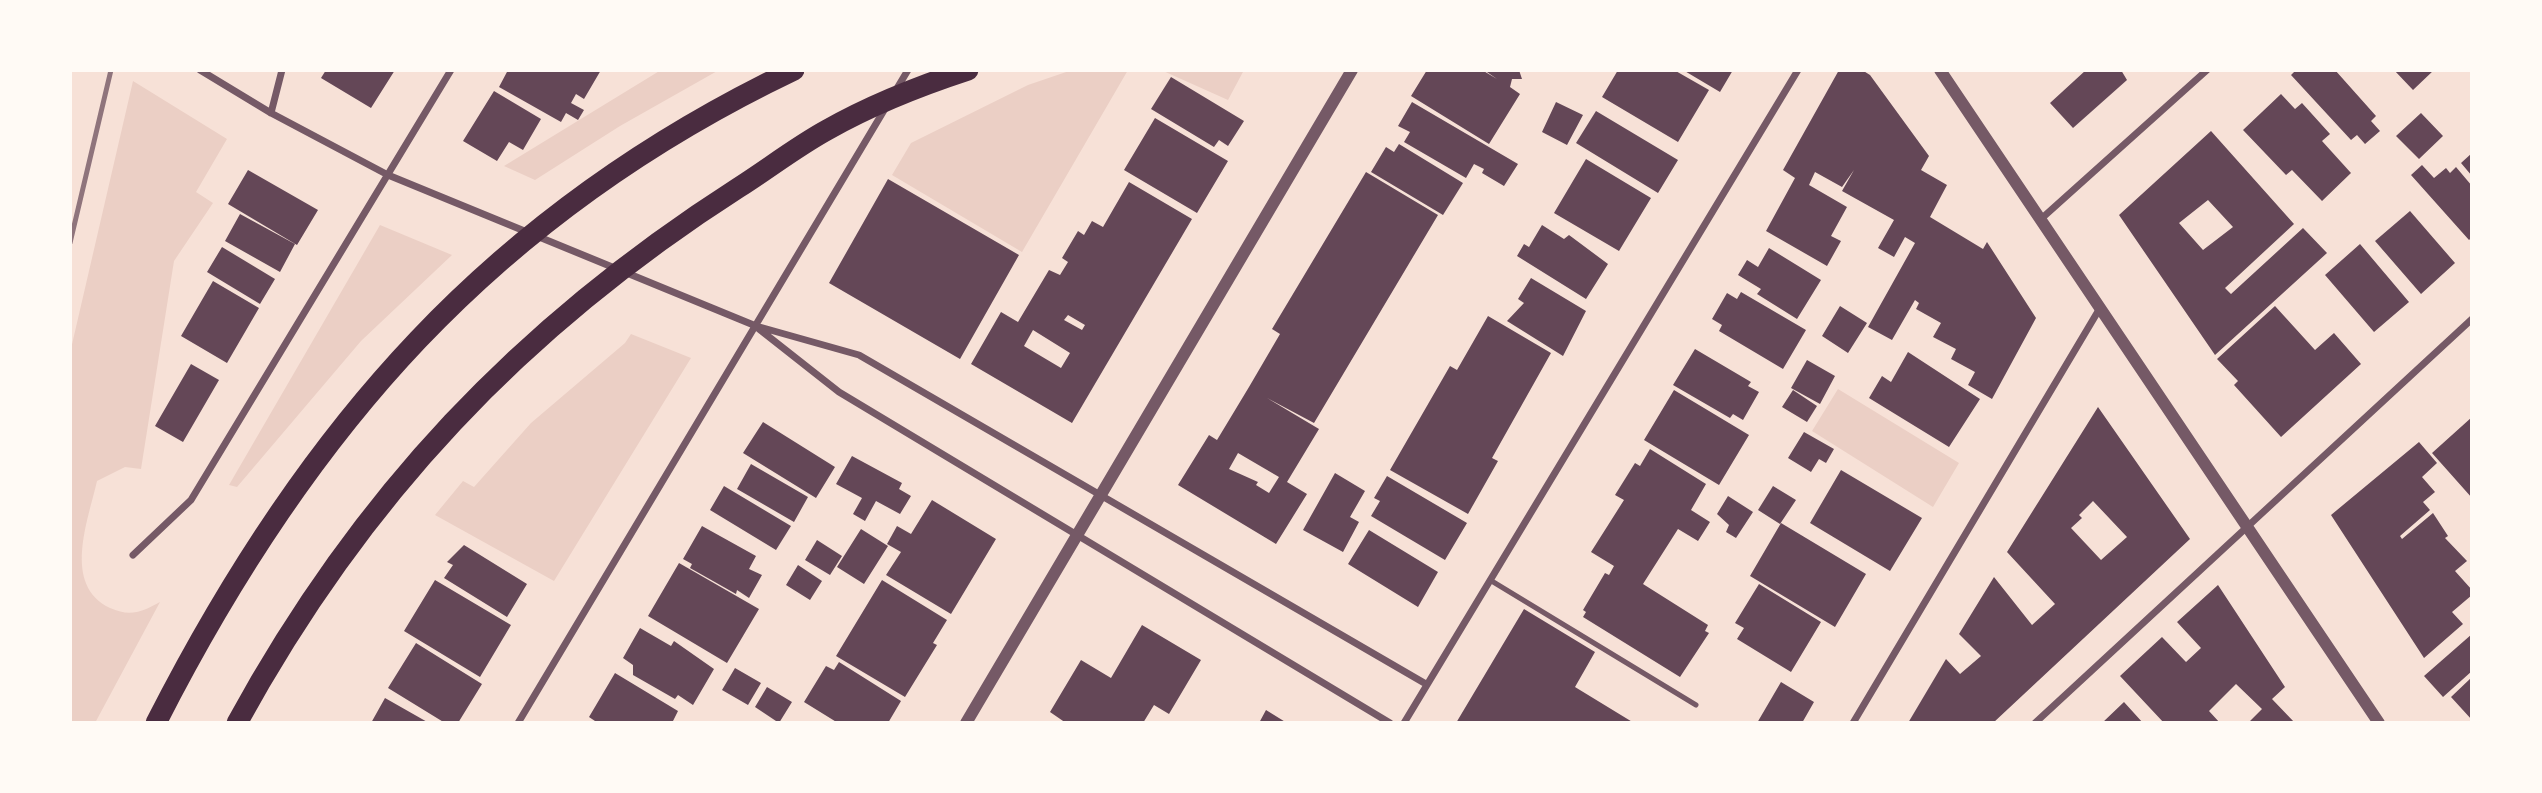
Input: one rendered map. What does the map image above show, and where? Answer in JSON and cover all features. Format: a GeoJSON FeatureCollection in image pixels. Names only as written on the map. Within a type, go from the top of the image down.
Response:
{"type":"FeatureCollection","features":[{"type":"Feature","properties":{"kind":"highway"},"geometry":{"type":"LineString","coordinates":[[156,723],[203,634],[291,492],[356,408],[412,343],[459,296],[521,243],[631,161],[696,120],[794,70]]}},
{"type":"Feature","properties":{"kind":"highway"},"geometry":{"type":"LineString","coordinates":[[237,723],[299,618],[362,526],[448,425],[551,326],[661,239],[826,131],[914,88],[968,70]]}},
{"type":"Feature","properties":{"kind":"street"},"geometry":{"type":"LineString","coordinates":[[200,70],[271,113],[388,175],[756,326],[859,355],[1102,493],[1426,684]]}},
{"type":"Feature","properties":{"kind":"street"},"geometry":{"type":"LineString","coordinates":[[271,113],[282,70]]}},
{"type":"Feature","properties":{"kind":"street"},"geometry":{"type":"LineString","coordinates":[[133,555],[191,500],[451,70]]}},
{"type":"Feature","properties":{"kind":"street"},"geometry":{"type":"LineString","coordinates":[[518,723],[908,70]]}},
{"type":"Feature","properties":{"kind":"street"},"geometry":{"type":"LineString","coordinates":[[965,723],[1352,70]]}},
{"type":"Feature","properties":{"kind":"street"},"geometry":{"type":"LineString","coordinates":[[1404,723],[1798,70]]}},
{"type":"Feature","properties":{"kind":"street"},"geometry":{"type":"LineString","coordinates":[[1940,70],[2379,723]]}},
{"type":"Feature","properties":{"kind":"street"},"geometry":{"type":"LineString","coordinates":[[2040,219],[2207,70]]}},
{"type":"Feature","properties":{"kind":"street"},"geometry":{"type":"LineString","coordinates":[[1853,723],[2100,308]]}},
{"type":"Feature","properties":{"kind":"street"},"geometry":{"type":"LineString","coordinates":[[2035,723],[2472,319]]}},
{"type":"Feature","properties":{"kind":"street"},"geometry":{"type":"LineString","coordinates":[[756,326],[839,392],[1390,723]]}},
{"type":"Feature","properties":{"kind":"lane"},"geometry":{"type":"LineString","coordinates":[[1490,580],[1696,705]]}},
{"type":"Feature","properties":{"kind":"shaded area"},"geometry":{"type":"Polygon","coordinates":[[[661,70],[719,70],[620,126],[535,180],[504,166],[661,70]]]}},
{"type":"Feature","properties":{"kind":"shaded area"},"geometry":{"type":"Polygon","coordinates":[[[1072,70],[1128,70],[1022,252],[892,175],[911,143],[1028,85],[1072,70]]]}},
{"type":"Feature","properties":{"kind":"shaded area"},"geometry":{"type":"Polygon","coordinates":[[[1161,70],[1244,70],[1228,100],[1161,70]]]}},
{"type":"Feature","properties":{"kind":"shaded area"},"geometry":{"type":"Polygon","coordinates":[[[133,81],[227,139],[196,192],[213,203],[174,261],[141,469],[125,467],[97,481],[82,551],[86,584],[95,598],[110,608],[130,613],[142,611],[160,602],[95,723],[70,723],[70,353],[133,81]]]}},
{"type":"Feature","properties":{"kind":"shaded area"},"geometry":{"type":"Polygon","coordinates":[[[380,225],[452,255],[361,341],[237,487],[229,485],[380,225]]]}},
{"type":"Feature","properties":{"kind":"shaded area"},"geometry":{"type":"Polygon","coordinates":[[[631,334],[691,358],[554,581],[435,515],[463,481],[474,487],[531,423],[625,343],[631,334]]]}},
{"type":"Feature","properties":{"kind":"shaded area"},"geometry":{"type":"Polygon","coordinates":[[[1838,389],[1959,463],[1933,507],[1812,431],[1838,389]]]}},
{"type":"Feature","properties":{"kind":"building"},"geometry":{"type":"Polygon","coordinates":[[[326,70],[395,70],[371,108],[321,78],[326,70]]]}},
{"type":"Feature","properties":{"kind":"building"},"geometry":{"type":"Polygon","coordinates":[[[508,70],[601,70],[584,99],[576,94],[571,103],[584,110],[578,120],[566,113],[561,122],[499,87],[508,70]]]}},
{"type":"Feature","properties":{"kind":"building"},"geometry":{"type":"Polygon","coordinates":[[[1427,70],[1482,70],[1497,79],[1484,70],[1519,70],[1522,79],[1512,79],[1510,87],[1520,94],[1489,144],[1411,96],[1427,70]]]}},
{"type":"Feature","properties":{"kind":"building"},"geometry":{"type":"Polygon","coordinates":[[[1618,70],[1674,70],[1709,90],[1678,142],[1602,97],[1618,70]]]}},
{"type":"Feature","properties":{"kind":"building"},"geometry":{"type":"Polygon","coordinates":[[[1683,70],[1733,70],[1720,92],[1683,70]]]}},
{"type":"Feature","properties":{"kind":"building"},"geometry":{"type":"Polygon","coordinates":[[[1839,70],[1862,70],[1870,75],[1929,156],[1921,170],[1947,185],[1930,217],[1983,249],[1987,242],[2036,318],[1992,399],[1968,385],[1975,372],[1951,359],[1956,349],[1933,337],[1941,323],[1916,309],[1919,303],[1915,300],[1892,340],[1868,327],[1915,243],[1905,237],[1894,257],[1878,248],[1894,220],[1842,191],[1854,170],[1842,187],[1815,172],[1809,185],[1847,207],[1831,236],[1841,241],[1827,266],[1766,231],[1795,178],[1783,170],[1839,70]]]}},
{"type":"Feature","properties":{"kind":"building"},"geometry":{"type":"Polygon","coordinates":[[[2086,70],[2121,70],[2127,80],[2073,128],[2050,103],[2086,70]]]}},
{"type":"Feature","properties":{"kind":"building"},"geometry":{"type":"Polygon","coordinates":[[[2296,70],[2335,70],[2376,116],[2371,121],[2380,131],[2365,144],[2357,135],[2351,140],[2291,75],[2296,70]]]}},
{"type":"Feature","properties":{"kind":"building"},"geometry":{"type":"Polygon","coordinates":[[[2394,70],[2434,70],[2413,90],[2394,70]]]}},
{"type":"Feature","properties":{"kind":"building"},"geometry":{"type":"Polygon","coordinates":[[[1171,77],[1244,121],[1228,146],[1219,140],[1214,147],[1151,109],[1171,77]]]}},
{"type":"Feature","properties":{"kind":"building"},"geometry":{"type":"Polygon","coordinates":[[[494,91],[541,119],[523,150],[509,142],[497,161],[463,141],[494,91]]]}},
{"type":"Feature","properties":{"kind":"building"},"geometry":{"type":"Polygon","coordinates":[[[2281,94],[2295,109],[2302,103],[2330,134],[2322,141],[2351,173],[2322,201],[2292,170],[2286,175],[2243,130],[2281,94]]]}},
{"type":"Feature","properties":{"kind":"building"},"geometry":{"type":"Polygon","coordinates":[[[1412,102],[1518,164],[1504,186],[1482,173],[1484,169],[1474,164],[1466,178],[1404,142],[1410,132],[1398,126],[1412,102]]]}},
{"type":"Feature","properties":{"kind":"building"},"geometry":{"type":"Polygon","coordinates":[[[1556,102],[1583,115],[1567,145],[1542,132],[1556,102]]]}},
{"type":"Feature","properties":{"kind":"building"},"geometry":{"type":"Polygon","coordinates":[[[1596,111],[1678,160],[1658,193],[1576,143],[1596,111]]]}},
{"type":"Feature","properties":{"kind":"building"},"geometry":{"type":"Polygon","coordinates":[[[2421,113],[2443,136],[2419,159],[2396,136],[2421,113]]]}},
{"type":"Feature","properties":{"kind":"building"},"geometry":{"type":"Polygon","coordinates":[[[1155,118],[1228,161],[1197,213],[1124,170],[1155,118]]]}},
{"type":"Feature","properties":{"kind":"building"},"geometry":{"type":"Polygon","coordinates":[[[2211,131],[2294,224],[2225,288],[2231,294],[2303,228],[2327,253],[2215,355],[2119,215],[2211,131]],[[2208,200],[2179,223],[2203,250],[2233,227],[2208,200]]]}},
{"type":"Feature","properties":{"kind":"building"},"geometry":{"type":"Polygon","coordinates":[[[1399,144],[1463,183],[1443,215],[1371,172],[1386,147],[1394,152],[1399,144]]]}},
{"type":"Feature","properties":{"kind":"building"},"geometry":{"type":"Polygon","coordinates":[[[2472,153],[2472,176],[2461,163],[2472,153]]]}},
{"type":"Feature","properties":{"kind":"building"},"geometry":{"type":"Polygon","coordinates":[[[1586,159],[1651,198],[1619,251],[1554,213],[1586,159]]]}},
{"type":"Feature","properties":{"kind":"building"},"geometry":{"type":"Polygon","coordinates":[[[2422,165],[2434,178],[2446,168],[2450,173],[2456,167],[2472,186],[2472,237],[2469,240],[2411,175],[2422,165]]]}},
{"type":"Feature","properties":{"kind":"building"},"geometry":{"type":"Polygon","coordinates":[[[248,170],[318,210],[297,245],[228,204],[248,170]]]}},
{"type":"Feature","properties":{"kind":"building"},"geometry":{"type":"Polygon","coordinates":[[[1366,172],[1438,215],[1314,423],[1267,398],[1319,429],[1287,482],[1307,494],[1276,544],[1178,485],[1209,435],[1217,440],[1249,387],[1280,334],[1272,329],[1366,172]],[[1238,453],[1229,469],[1258,482],[1256,485],[1269,493],[1279,477],[1238,453]]]}},
{"type":"Feature","properties":{"kind":"building"},"geometry":{"type":"Polygon","coordinates":[[[888,179],[1019,255],[960,359],[829,283],[888,179]]]}},
{"type":"Feature","properties":{"kind":"building"},"geometry":{"type":"Polygon","coordinates":[[[1129,182],[1192,219],[1072,423],[971,364],[1001,312],[1018,322],[1049,270],[1060,275],[1068,262],[1062,258],[1078,231],[1084,235],[1092,221],[1103,227],[1129,182]],[[1068,315],[1064,320],[1082,330],[1085,325],[1068,315]],[[1033,330],[1024,346],[1061,368],[1070,353],[1033,330]]]}},
{"type":"Feature","properties":{"kind":"building"},"geometry":{"type":"Polygon","coordinates":[[[2410,211],[2455,263],[2421,294],[2375,241],[2410,211]]]}},
{"type":"Feature","properties":{"kind":"building"},"geometry":{"type":"Polygon","coordinates":[[[240,214],[295,244],[280,272],[225,241],[240,214]]]}},
{"type":"Feature","properties":{"kind":"building"},"geometry":{"type":"Polygon","coordinates":[[[1542,225],[1564,239],[1569,235],[1608,264],[1586,299],[1517,256],[1524,244],[1529,247],[1542,225]]]}},
{"type":"Feature","properties":{"kind":"building"},"geometry":{"type":"Polygon","coordinates":[[[2360,244],[2409,302],[2374,332],[2325,275],[2360,244]]]}},
{"type":"Feature","properties":{"kind":"building"},"geometry":{"type":"Polygon","coordinates":[[[222,247],[275,279],[260,304],[207,272],[222,247]]]}},
{"type":"Feature","properties":{"kind":"building"},"geometry":{"type":"Polygon","coordinates":[[[1769,248],[1821,280],[1797,319],[1757,294],[1761,289],[1738,275],[1747,260],[1758,267],[1769,248]]]}},
{"type":"Feature","properties":{"kind":"building"},"geometry":{"type":"Polygon","coordinates":[[[1531,278],[1586,311],[1563,356],[1507,321],[1524,303],[1518,299],[1531,278]]]}},
{"type":"Feature","properties":{"kind":"building"},"geometry":{"type":"Polygon","coordinates":[[[213,281],[259,308],[227,363],[181,336],[213,281]]]}},
{"type":"Feature","properties":{"kind":"building"},"geometry":{"type":"Polygon","coordinates":[[[1741,292],[1806,330],[1783,369],[1719,331],[1722,325],[1712,319],[1727,293],[1737,299],[1741,292]]]}},
{"type":"Feature","properties":{"kind":"building"},"geometry":{"type":"Polygon","coordinates":[[[1840,306],[1867,323],[1848,353],[1822,336],[1840,306]]]}},
{"type":"Feature","properties":{"kind":"building"},"geometry":{"type":"Polygon","coordinates":[[[2275,306],[2315,350],[2334,333],[2361,364],[2281,437],[2234,385],[2238,381],[2217,359],[2275,306]]]}},
{"type":"Feature","properties":{"kind":"building"},"geometry":{"type":"Polygon","coordinates":[[[1488,316],[1551,353],[1492,458],[1498,461],[1468,514],[1390,470],[1450,366],[1457,370],[1488,316]]]}},
{"type":"Feature","properties":{"kind":"building"},"geometry":{"type":"Polygon","coordinates":[[[1695,349],[1751,382],[1748,386],[1759,392],[1743,420],[1733,414],[1730,418],[1673,385],[1695,349]]]}},
{"type":"Feature","properties":{"kind":"building"},"geometry":{"type":"Polygon","coordinates":[[[1908,352],[1980,399],[1949,447],[1869,398],[1882,376],[1891,382],[1908,352]]]}},
{"type":"Feature","properties":{"kind":"building"},"geometry":{"type":"Polygon","coordinates":[[[1807,360],[1835,376],[1820,404],[1791,388],[1807,360]]]}},
{"type":"Feature","properties":{"kind":"building"},"geometry":{"type":"Polygon","coordinates":[[[191,364],[219,380],[183,442],[155,426],[191,364]]]}},
{"type":"Feature","properties":{"kind":"building"},"geometry":{"type":"Polygon","coordinates":[[[1674,390],[1749,435],[1719,485],[1644,440],[1674,390]]]}},
{"type":"Feature","properties":{"kind":"building"},"geometry":{"type":"Polygon","coordinates":[[[1793,390],[1817,406],[1807,422],[1782,407],[1793,390]]]}},
{"type":"Feature","properties":{"kind":"building"},"geometry":{"type":"Polygon","coordinates":[[[2098,407],[2190,539],[1993,723],[1908,723],[1946,659],[1960,674],[1981,656],[1959,634],[1994,577],[2032,625],[2055,604],[2007,552],[2098,407]],[[2093,501],[2079,515],[2082,518],[2071,528],[2101,560],[2127,537],[2093,501]]]}},
{"type":"Feature","properties":{"kind":"building"},"geometry":{"type":"Polygon","coordinates":[[[2472,417],[2472,498],[2432,453],[2472,417]]]}},
{"type":"Feature","properties":{"kind":"building"},"geometry":{"type":"Polygon","coordinates":[[[763,422],[835,467],[816,498],[743,453],[763,422]]]}},
{"type":"Feature","properties":{"kind":"building"},"geometry":{"type":"Polygon","coordinates":[[[1804,432],[1834,449],[1826,463],[1819,459],[1811,472],[1788,458],[1804,432]]]}},
{"type":"Feature","properties":{"kind":"building"},"geometry":{"type":"Polygon","coordinates":[[[2419,442],[2437,463],[2422,477],[2435,492],[2423,502],[2430,510],[2400,536],[2402,539],[2433,513],[2448,536],[2445,538],[2467,561],[2455,571],[2472,590],[2472,595],[2452,612],[2463,624],[2424,658],[2331,515],[2419,442]]]}},
{"type":"Feature","properties":{"kind":"building"},"geometry":{"type":"Polygon","coordinates":[[[1650,449],[1706,484],[1691,510],[1710,522],[1698,541],[1678,529],[1643,584],[1708,625],[1705,631],[1709,633],[1680,677],[1583,617],[1586,612],[1583,610],[1605,573],[1609,575],[1614,566],[1591,552],[1624,500],[1615,495],[1635,463],[1640,466],[1650,449]]]}},
{"type":"Feature","properties":{"kind":"building"},"geometry":{"type":"Polygon","coordinates":[[[852,456],[902,483],[899,489],[911,496],[900,514],[876,501],[865,521],[853,514],[862,498],[836,484],[852,456]]]}},
{"type":"Feature","properties":{"kind":"building"},"geometry":{"type":"Polygon","coordinates":[[[751,464],[808,497],[794,522],[737,489],[751,464]]]}},
{"type":"Feature","properties":{"kind":"building"},"geometry":{"type":"Polygon","coordinates":[[[1841,470],[1922,518],[1890,571],[1810,523],[1841,470]]]}},
{"type":"Feature","properties":{"kind":"building"},"geometry":{"type":"Polygon","coordinates":[[[1335,473],[1365,491],[1350,517],[1359,522],[1343,552],[1303,530],[1335,473]]]}},
{"type":"Feature","properties":{"kind":"building"},"geometry":{"type":"Polygon","coordinates":[[[1387,476],[1467,523],[1445,560],[1371,516],[1380,501],[1374,498],[1387,476]]]}},
{"type":"Feature","properties":{"kind":"building"},"geometry":{"type":"Polygon","coordinates":[[[724,486],[791,526],[776,550],[710,510],[724,486]]]}},
{"type":"Feature","properties":{"kind":"building"},"geometry":{"type":"Polygon","coordinates":[[[1773,486],[1796,500],[1780,524],[1758,510],[1773,486]]]}},
{"type":"Feature","properties":{"kind":"building"},"geometry":{"type":"Polygon","coordinates":[[[1728,496],[1753,512],[1736,538],[1726,532],[1729,525],[1717,514],[1728,496]]]}},
{"type":"Feature","properties":{"kind":"building"},"geometry":{"type":"Polygon","coordinates":[[[932,500],[996,539],[951,614],[886,575],[901,552],[887,544],[897,526],[911,534],[932,500]]]}},
{"type":"Feature","properties":{"kind":"building"},"geometry":{"type":"Polygon","coordinates":[[[1781,523],[1866,574],[1835,627],[1750,576],[1781,523]]]}},
{"type":"Feature","properties":{"kind":"building"},"geometry":{"type":"Polygon","coordinates":[[[702,526],[756,556],[749,569],[762,575],[749,598],[737,590],[736,594],[690,568],[692,564],[683,559],[702,526]]]}},
{"type":"Feature","properties":{"kind":"building"},"geometry":{"type":"Polygon","coordinates":[[[861,529],[888,546],[864,584],[837,567],[861,529]]]}},
{"type":"Feature","properties":{"kind":"building"},"geometry":{"type":"Polygon","coordinates":[[[1369,530],[1438,572],[1418,607],[1348,564],[1369,530]]]}},
{"type":"Feature","properties":{"kind":"building"},"geometry":{"type":"Polygon","coordinates":[[[817,540],[842,556],[830,575],[805,560],[817,540]]]}},
{"type":"Feature","properties":{"kind":"building"},"geometry":{"type":"Polygon","coordinates":[[[464,545],[527,584],[507,617],[444,578],[453,565],[447,562],[464,545]]]}},
{"type":"Feature","properties":{"kind":"building"},"geometry":{"type":"Polygon","coordinates":[[[679,563],[759,609],[727,663],[648,616],[679,563]]]}},
{"type":"Feature","properties":{"kind":"building"},"geometry":{"type":"Polygon","coordinates":[[[798,565],[822,581],[810,600],[786,585],[798,565]]]}},
{"type":"Feature","properties":{"kind":"building"},"geometry":{"type":"Polygon","coordinates":[[[435,580],[511,625],[480,677],[404,631],[435,580]]]}},
{"type":"Feature","properties":{"kind":"building"},"geometry":{"type":"Polygon","coordinates":[[[882,580],[947,620],[933,643],[937,645],[905,697],[836,656],[882,580]]]}},
{"type":"Feature","properties":{"kind":"building"},"geometry":{"type":"Polygon","coordinates":[[[1759,584],[1821,622],[1791,672],[1737,639],[1744,628],[1735,623],[1759,584]]]}},
{"type":"Feature","properties":{"kind":"building"},"geometry":{"type":"Polygon","coordinates":[[[2218,585],[2285,687],[2272,699],[2295,723],[2248,723],[2262,709],[2236,684],[2209,711],[2220,723],[2164,723],[2120,676],[2162,637],[2186,662],[2201,648],[2177,622],[2218,585]]]}},
{"type":"Feature","properties":{"kind":"building"},"geometry":{"type":"Polygon","coordinates":[[[1524,609],[1595,652],[1575,687],[1634,723],[1456,723],[1524,609]]]}},
{"type":"Feature","properties":{"kind":"building"},"geometry":{"type":"Polygon","coordinates":[[[1142,625],[1201,660],[1169,714],[1154,705],[1143,723],[1066,723],[1050,712],[1081,660],[1111,678],[1142,625]]]}},
{"type":"Feature","properties":{"kind":"building"},"geometry":{"type":"Polygon","coordinates":[[[640,628],[671,646],[674,641],[714,669],[693,705],[678,695],[675,699],[633,675],[633,665],[623,658],[640,628]]]}},
{"type":"Feature","properties":{"kind":"building"},"geometry":{"type":"Polygon","coordinates":[[[2472,634],[2472,671],[2443,697],[2424,676],[2472,634]]]}},
{"type":"Feature","properties":{"kind":"building"},"geometry":{"type":"Polygon","coordinates":[[[416,643],[482,684],[458,723],[445,723],[388,688],[416,643]]]}},
{"type":"Feature","properties":{"kind":"building"},"geometry":{"type":"Polygon","coordinates":[[[839,662],[901,701],[888,723],[838,723],[804,702],[826,666],[834,670],[839,662]]]}},
{"type":"Feature","properties":{"kind":"building"},"geometry":{"type":"Polygon","coordinates":[[[735,668],[761,683],[748,705],[722,690],[735,668]]]}},
{"type":"Feature","properties":{"kind":"building"},"geometry":{"type":"Polygon","coordinates":[[[615,673],[678,711],[672,723],[598,723],[589,717],[615,673]]]}},
{"type":"Feature","properties":{"kind":"building"},"geometry":{"type":"Polygon","coordinates":[[[2472,677],[2472,720],[2451,697],[2472,677]]]}},
{"type":"Feature","properties":{"kind":"building"},"geometry":{"type":"Polygon","coordinates":[[[1781,682],[1814,702],[1802,723],[1757,723],[1781,682]]]}},
{"type":"Feature","properties":{"kind":"building"},"geometry":{"type":"Polygon","coordinates":[[[767,687],[792,702],[779,723],[755,707],[767,687]]]}},
{"type":"Feature","properties":{"kind":"building"},"geometry":{"type":"Polygon","coordinates":[[[385,698],[429,723],[371,723],[385,698]]]}},
{"type":"Feature","properties":{"kind":"building"},"geometry":{"type":"Polygon","coordinates":[[[2124,702],[2143,723],[2102,723],[2124,702]]]}},
{"type":"Feature","properties":{"kind":"building"},"geometry":{"type":"Polygon","coordinates":[[[1266,710],[1287,723],[1259,723],[1266,710]]]}},
{"type":"Feature","properties":{"kind":"railway"},"geometry":{"type":"LineString","coordinates":[[70,243],[111,70]]}}]}
